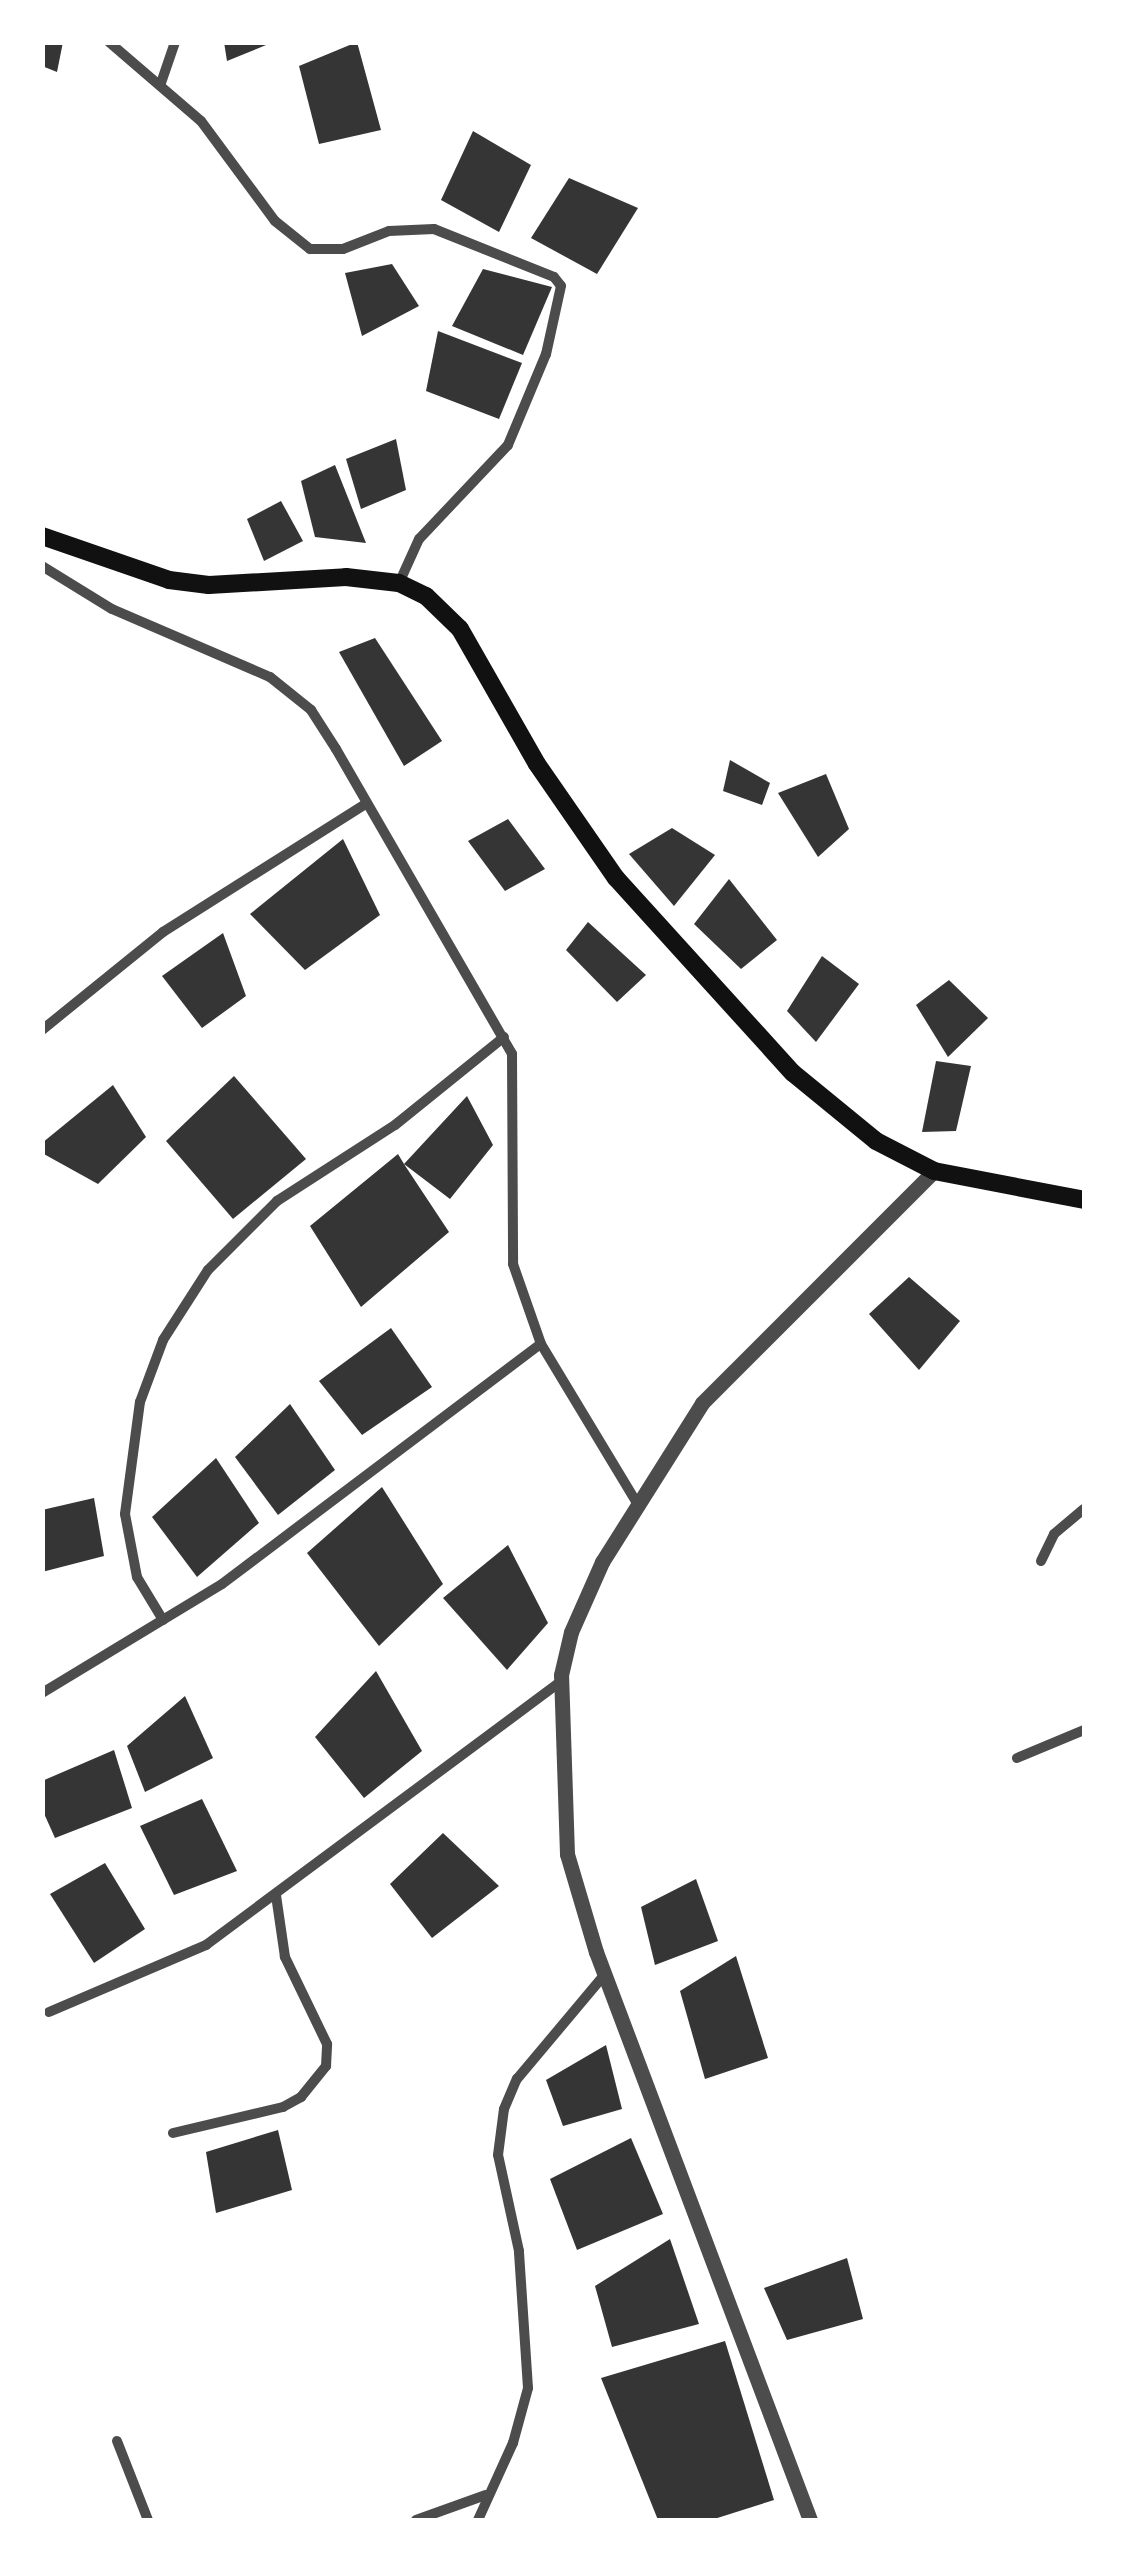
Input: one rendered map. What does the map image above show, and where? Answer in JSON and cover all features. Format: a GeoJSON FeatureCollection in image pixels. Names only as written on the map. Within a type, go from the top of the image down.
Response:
{"type":"FeatureCollection","features":[{"type":"Feature","properties":{"kind":"main road"},"geometry":{"type":"LineString","coordinates":[[42,536],[169,580],[209,585],[346,577],[400,583],[452,619],[568,812],[747,1028],[876,1141],[934,1171],[1084,1200]]}},
{"type":"Feature","properties":{"kind":"street"},"geometry":{"type":"LineString","coordinates":[[109,42],[161,83],[201,122],[275,221],[310,248],[343,249],[389,231],[434,229],[554,277],[561,286],[546,354],[508,444],[419,539],[400,583]]}},
{"type":"Feature","properties":{"kind":"street"},"geometry":{"type":"LineString","coordinates":[[161,83],[175,42]]}},
{"type":"Feature","properties":{"kind":"street"},"geometry":{"type":"LineString","coordinates":[[42,566],[100,603],[290,690],[311,710],[504,1037],[516,1079],[510,1248],[541,1344],[637,1503]]}},
{"type":"Feature","properties":{"kind":"street"},"geometry":{"type":"LineString","coordinates":[[42,1030],[163,932],[367,802]]}},
{"type":"Feature","properties":{"kind":"street"},"geometry":{"type":"LineString","coordinates":[[163,1620],[137,1577],[125,1514],[140,1402],[163,1340],[208,1270],[278,1201],[395,1125],[504,1037]]}},
{"type":"Feature","properties":{"kind":"street"},"geometry":{"type":"LineString","coordinates":[[810,2520],[605,1974],[568,1854],[560,1682],[571,1632],[637,1503],[702,1403],[934,1171]]}},
{"type":"Feature","properties":{"kind":"street"},"geometry":{"type":"LineString","coordinates":[[42,1694],[222,1584],[541,1344]]}},
{"type":"Feature","properties":{"kind":"street"},"geometry":{"type":"LineString","coordinates":[[1041,1560],[1054,1534],[1084,1508]]}},
{"type":"Feature","properties":{"kind":"street"},"geometry":{"type":"LineString","coordinates":[[49,2012],[206,1945],[560,1682]]}},
{"type":"Feature","properties":{"kind":"street"},"geometry":{"type":"LineString","coordinates":[[1017,1758],[1084,1730]]}},
{"type":"Feature","properties":{"kind":"street"},"geometry":{"type":"LineString","coordinates":[[173,2133],[283,2107],[326,2066],[327,2044],[285,1957],[276,1896]]}},
{"type":"Feature","properties":{"kind":"street"},"geometry":{"type":"LineString","coordinates":[[478,2520],[513,2442],[528,2388],[519,2252],[498,2155],[504,2109],[517,2078],[605,1974]]}},
{"type":"Feature","properties":{"kind":"street"},"geometry":{"type":"LineString","coordinates":[[117,2441],[148,2520]]}},
{"type":"Feature","properties":{"kind":"street"},"geometry":{"type":"LineString","coordinates":[[416,2520],[486,2496]]}},
{"type":"Feature","properties":{"kind":"building"},"geometry":{"type":"Polygon","coordinates":[[[42,42],[63,42],[57,72],[42,66],[42,42]]]}},
{"type":"Feature","properties":{"kind":"building"},"geometry":{"type":"Polygon","coordinates":[[[224,42],[271,42],[271,43],[227,61],[224,42]]]}},
{"type":"Feature","properties":{"kind":"building"},"geometry":{"type":"Polygon","coordinates":[[[357,42],[381,130],[319,144],[299,66],[357,42]]]}},
{"type":"Feature","properties":{"kind":"building"},"geometry":{"type":"Polygon","coordinates":[[[473,131],[531,165],[499,232],[441,200],[473,131]]]}},
{"type":"Feature","properties":{"kind":"building"},"geometry":{"type":"Polygon","coordinates":[[[569,178],[638,208],[597,274],[531,238],[569,178]]]}},
{"type":"Feature","properties":{"kind":"building"},"geometry":{"type":"Polygon","coordinates":[[[392,264],[419,306],[362,336],[345,273],[392,264]]]}},
{"type":"Feature","properties":{"kind":"building"},"geometry":{"type":"Polygon","coordinates":[[[483,269],[552,287],[523,355],[452,326],[483,269]]]}},
{"type":"Feature","properties":{"kind":"building"},"geometry":{"type":"Polygon","coordinates":[[[438,331],[522,363],[499,419],[426,391],[438,331]]]}},
{"type":"Feature","properties":{"kind":"building"},"geometry":{"type":"Polygon","coordinates":[[[396,439],[406,490],[361,509],[346,459],[396,439]]]}},
{"type":"Feature","properties":{"kind":"building"},"geometry":{"type":"Polygon","coordinates":[[[335,465],[366,543],[315,537],[301,481],[335,465]]]}},
{"type":"Feature","properties":{"kind":"building"},"geometry":{"type":"Polygon","coordinates":[[[281,501],[303,541],[264,561],[247,519],[281,501]]]}},
{"type":"Feature","properties":{"kind":"building"},"geometry":{"type":"Polygon","coordinates":[[[375,638],[442,741],[404,766],[339,652],[375,638]]]}},
{"type":"Feature","properties":{"kind":"building"},"geometry":{"type":"Polygon","coordinates":[[[730,760],[770,783],[762,805],[723,791],[730,760]]]}},
{"type":"Feature","properties":{"kind":"building"},"geometry":{"type":"Polygon","coordinates":[[[826,774],[849,829],[818,857],[778,793],[826,774]]]}},
{"type":"Feature","properties":{"kind":"building"},"geometry":{"type":"Polygon","coordinates":[[[508,819],[545,869],[505,891],[468,841],[508,819]]]}},
{"type":"Feature","properties":{"kind":"building"},"geometry":{"type":"Polygon","coordinates":[[[672,828],[715,855],[674,906],[629,854],[672,828]]]}},
{"type":"Feature","properties":{"kind":"building"},"geometry":{"type":"Polygon","coordinates":[[[343,839],[380,915],[305,970],[250,914],[343,839]]]}},
{"type":"Feature","properties":{"kind":"building"},"geometry":{"type":"Polygon","coordinates":[[[729,879],[777,940],[741,969],[694,924],[729,879]]]}},
{"type":"Feature","properties":{"kind":"building"},"geometry":{"type":"Polygon","coordinates":[[[588,922],[646,975],[617,1002],[566,950],[588,922]]]}},
{"type":"Feature","properties":{"kind":"building"},"geometry":{"type":"Polygon","coordinates":[[[223,933],[246,996],[202,1028],[162,976],[223,933]]]}},
{"type":"Feature","properties":{"kind":"building"},"geometry":{"type":"Polygon","coordinates":[[[822,956],[859,984],[816,1042],[787,1011],[822,956]]]}},
{"type":"Feature","properties":{"kind":"building"},"geometry":{"type":"Polygon","coordinates":[[[949,980],[988,1018],[948,1057],[916,1005],[949,980]]]}},
{"type":"Feature","properties":{"kind":"building"},"geometry":{"type":"Polygon","coordinates":[[[936,1061],[971,1066],[956,1131],[922,1132],[936,1061]]]}},
{"type":"Feature","properties":{"kind":"building"},"geometry":{"type":"Polygon","coordinates":[[[234,1076],[306,1159],[233,1219],[166,1141],[234,1076]]]}},
{"type":"Feature","properties":{"kind":"building"},"geometry":{"type":"Polygon","coordinates":[[[113,1085],[146,1137],[98,1184],[42,1153],[42,1143],[113,1085]]]}},
{"type":"Feature","properties":{"kind":"building"},"geometry":{"type":"Polygon","coordinates":[[[467,1096],[493,1145],[450,1199],[404,1164],[467,1096]]]}},
{"type":"Feature","properties":{"kind":"building"},"geometry":{"type":"Polygon","coordinates":[[[398,1154],[449,1232],[361,1307],[310,1226],[398,1154]]]}},
{"type":"Feature","properties":{"kind":"building"},"geometry":{"type":"Polygon","coordinates":[[[909,1277],[960,1321],[919,1370],[869,1314],[909,1277]]]}},
{"type":"Feature","properties":{"kind":"building"},"geometry":{"type":"Polygon","coordinates":[[[391,1328],[432,1387],[362,1435],[319,1381],[391,1328]]]}},
{"type":"Feature","properties":{"kind":"building"},"geometry":{"type":"Polygon","coordinates":[[[290,1404],[335,1470],[278,1515],[235,1457],[290,1404]]]}},
{"type":"Feature","properties":{"kind":"building"},"geometry":{"type":"Polygon","coordinates":[[[216,1458],[259,1523],[197,1577],[152,1517],[216,1458]]]}},
{"type":"Feature","properties":{"kind":"building"},"geometry":{"type":"Polygon","coordinates":[[[382,1487],[443,1584],[379,1646],[307,1553],[382,1487]]]}},
{"type":"Feature","properties":{"kind":"building"},"geometry":{"type":"Polygon","coordinates":[[[94,1498],[104,1556],[42,1572],[42,1510],[94,1498]]]}},
{"type":"Feature","properties":{"kind":"building"},"geometry":{"type":"Polygon","coordinates":[[[508,1545],[548,1623],[507,1670],[443,1598],[508,1545]]]}},
{"type":"Feature","properties":{"kind":"building"},"geometry":{"type":"Polygon","coordinates":[[[376,1671],[422,1751],[364,1798],[315,1737],[376,1671]]]}},
{"type":"Feature","properties":{"kind":"building"},"geometry":{"type":"Polygon","coordinates":[[[185,1696],[213,1758],[145,1792],[127,1746],[185,1696]]]}},
{"type":"Feature","properties":{"kind":"building"},"geometry":{"type":"Polygon","coordinates":[[[114,1750],[132,1808],[55,1838],[42,1809],[42,1781],[114,1750]]]}},
{"type":"Feature","properties":{"kind":"building"},"geometry":{"type":"Polygon","coordinates":[[[202,1799],[237,1871],[174,1895],[140,1826],[202,1799]]]}},
{"type":"Feature","properties":{"kind":"building"},"geometry":{"type":"Polygon","coordinates":[[[443,1833],[499,1886],[432,1938],[390,1884],[443,1833]]]}},
{"type":"Feature","properties":{"kind":"building"},"geometry":{"type":"Polygon","coordinates":[[[105,1863],[145,1929],[94,1963],[50,1894],[105,1863]]]}},
{"type":"Feature","properties":{"kind":"building"},"geometry":{"type":"Polygon","coordinates":[[[696,1879],[718,1941],[655,1965],[641,1907],[696,1879]]]}},
{"type":"Feature","properties":{"kind":"building"},"geometry":{"type":"Polygon","coordinates":[[[736,1956],[768,2058],[705,2079],[680,1991],[736,1956]]]}},
{"type":"Feature","properties":{"kind":"building"},"geometry":{"type":"Polygon","coordinates":[[[606,2045],[622,2109],[563,2126],[546,2080],[606,2045]]]}},
{"type":"Feature","properties":{"kind":"building"},"geometry":{"type":"Polygon","coordinates":[[[278,2130],[292,2190],[216,2213],[206,2152],[278,2130]]]}},
{"type":"Feature","properties":{"kind":"building"},"geometry":{"type":"Polygon","coordinates":[[[631,2138],[663,2214],[577,2250],[550,2179],[631,2138]]]}},
{"type":"Feature","properties":{"kind":"building"},"geometry":{"type":"Polygon","coordinates":[[[670,2239],[699,2324],[612,2347],[595,2286],[670,2239]]]}},
{"type":"Feature","properties":{"kind":"building"},"geometry":{"type":"Polygon","coordinates":[[[847,2258],[863,2319],[787,2340],[764,2288],[847,2258]]]}},
{"type":"Feature","properties":{"kind":"building"},"geometry":{"type":"Polygon","coordinates":[[[725,2341],[774,2500],[711,2520],[658,2520],[601,2378],[725,2341]]]}}]}
